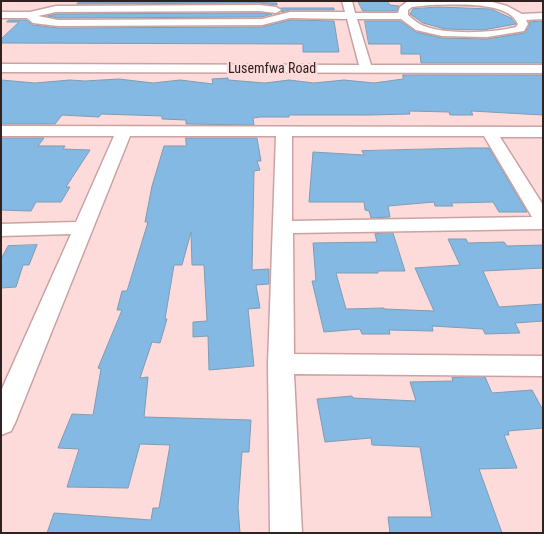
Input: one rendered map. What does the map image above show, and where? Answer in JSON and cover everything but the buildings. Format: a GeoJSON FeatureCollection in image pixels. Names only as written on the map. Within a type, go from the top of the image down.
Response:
{"type":"FeatureCollection","features":[{"type":"Feature","properties":{"kind":"street"},"geometry":{"type":"LineString","coordinates":[[346,1],[366,69]]}},
{"type":"Feature","properties":{"kind":"street"},"geometry":{"type":"LineString","coordinates":[[403,16],[403,9],[409,4],[468,2],[495,5],[520,16],[543,16]]}},
{"type":"Feature","properties":{"kind":"street"},"geometry":{"type":"LineString","coordinates":[[1,15],[30,15],[56,8],[173,7],[265,8],[290,15]]}},
{"type":"Feature","properties":{"kind":"street"},"geometry":{"type":"LineString","coordinates":[[30,15],[34,19],[43,22],[106,23],[262,22],[290,15],[403,16],[416,26],[429,31],[488,34],[507,33],[520,29],[523,24],[520,16]]}},
{"type":"Feature","properties":{"kind":"street","name":"Lusemfwa Road"},"geometry":{"type":"LineString","coordinates":[[1,68],[543,69]]}},
{"type":"Feature","properties":{"kind":"street"},"geometry":{"type":"LineString","coordinates":[[1,131],[543,132]]}},
{"type":"Feature","properties":{"kind":"street"},"geometry":{"type":"LineString","coordinates":[[1,423],[124,131]]}},
{"type":"Feature","properties":{"kind":"street"},"geometry":{"type":"LineString","coordinates":[[284,132],[282,364],[286,533]]}},
{"type":"Feature","properties":{"kind":"street"},"geometry":{"type":"LineString","coordinates":[[283,227],[543,222],[489,132]]}},
{"type":"Feature","properties":{"kind":"street"},"geometry":{"type":"LineString","coordinates":[[1,230],[82,228]]}},
{"type":"Feature","properties":{"kind":"street"},"geometry":{"type":"LineString","coordinates":[[282,364],[543,366]]}}]}
